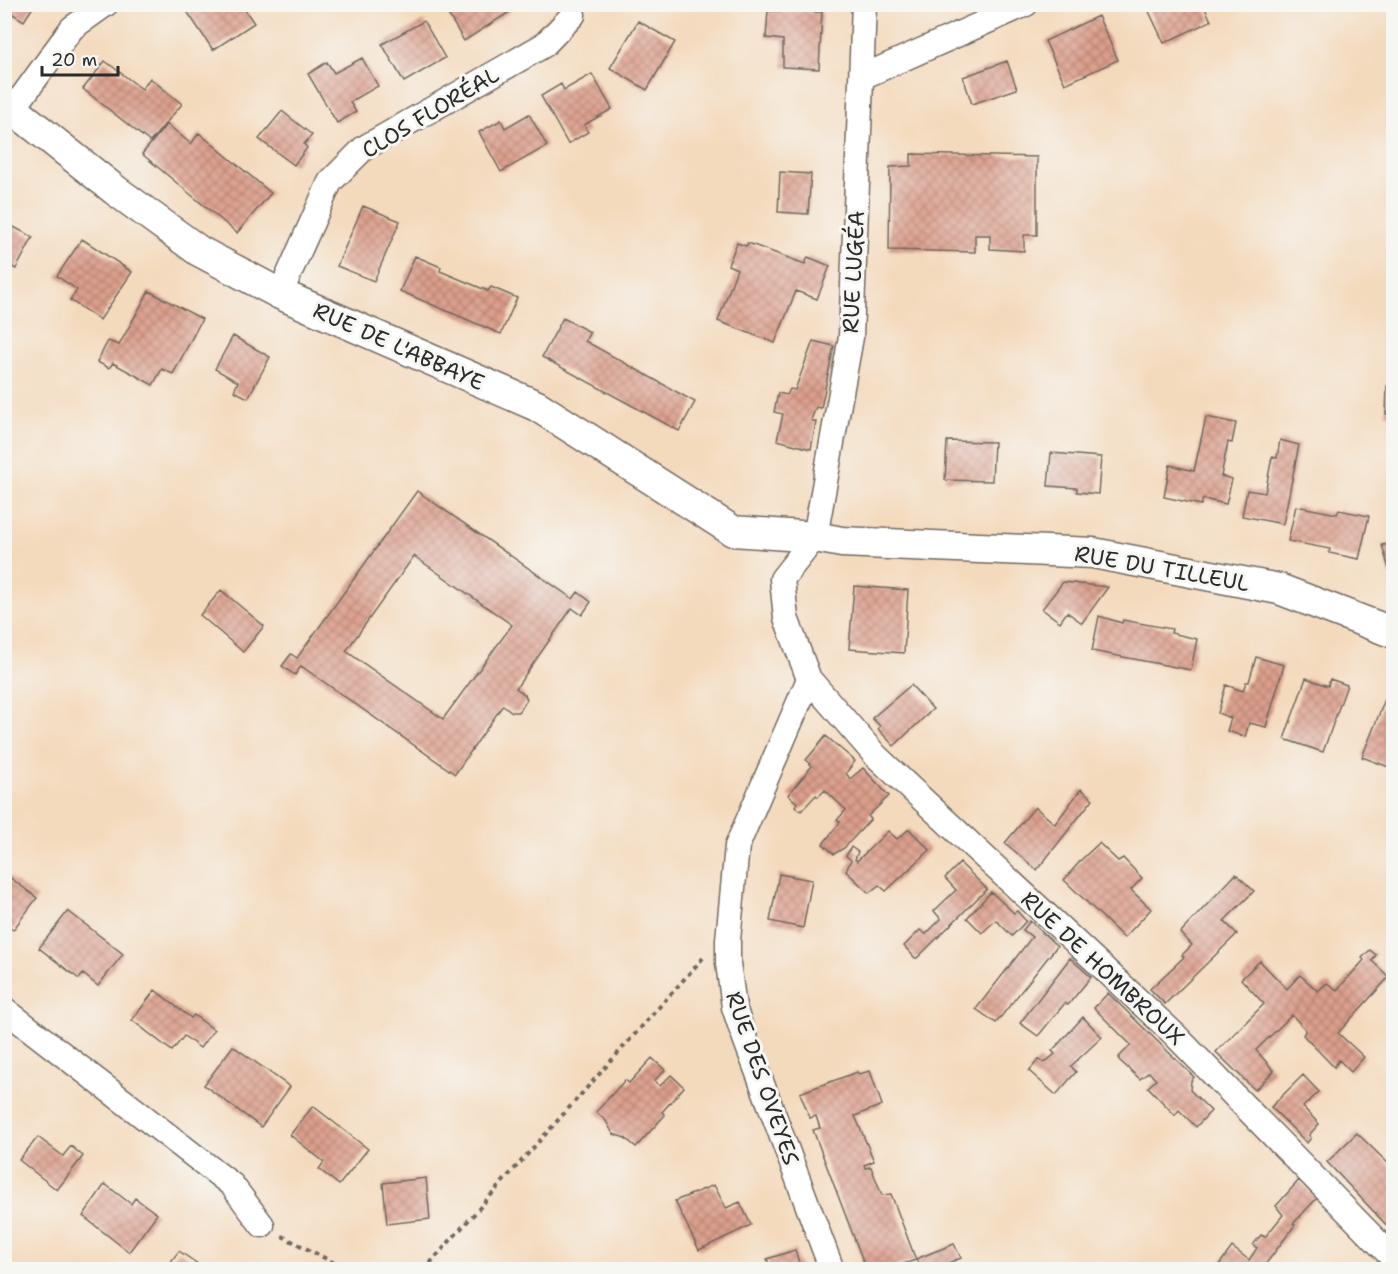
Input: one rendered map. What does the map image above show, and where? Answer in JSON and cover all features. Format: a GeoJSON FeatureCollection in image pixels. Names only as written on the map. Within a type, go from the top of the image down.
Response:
{"type":"FeatureCollection","features":[{"type":"Feature","properties":{"kind":"street"},"geometry":{"type":"LineString","coordinates":[[9,105],[72,28],[106,4]]}},
{"type":"Feature","properties":{"kind":"street","name":"RUE LUGÉA"},"geometry":{"type":"LineString","coordinates":[[815,537],[851,337],[864,4]]}},
{"type":"Feature","properties":{"kind":"street"},"geometry":{"type":"LineString","coordinates":[[862,78],[1026,4]]}},
{"type":"Feature","properties":{"kind":"street","name":"CLOS FLORÉAL"},"geometry":{"type":"LineString","coordinates":[[280,294],[330,182],[364,148],[544,45],[573,15]]}},
{"type":"Feature","properties":{"kind":"street","name":"RUE DE L'ABBAYE"},"geometry":{"type":"LineString","coordinates":[[9,105],[116,190],[199,251],[280,294],[537,406],[733,531],[815,537]]}},
{"type":"Feature","properties":{"kind":"street"},"geometry":{"type":"LineString","coordinates":[[809,679],[786,618],[782,579],[815,537]]}},
{"type":"Feature","properties":{"kind":"street","name":"RUE DU TILLEUL"},"geometry":{"type":"LineString","coordinates":[[815,537],[842,542],[1093,553],[1279,589],[1394,633]]}},
{"type":"Feature","properties":{"kind":"street","name":"RUE DES OVEYES"},"geometry":{"type":"LineString","coordinates":[[809,679],[737,846],[728,963],[734,1007],[832,1269]]}},
{"type":"Feature","properties":{"kind":"street","name":"RUE DE HOMBROUX"},"geometry":{"type":"LineString","coordinates":[[809,679],[876,756],[1173,1033],[1394,1259]]}},
{"type":"Feature","properties":{"kind":"street"},"geometry":{"type":"LineString","coordinates":[[4,1009],[232,1185],[262,1224]]}},
{"type":"Feature","properties":{"kind":"path"},"geometry":{"type":"LineString","coordinates":[[424,1269],[707,954],[728,940]]}},
{"type":"Feature","properties":{"kind":"path"},"geometry":{"type":"LineString","coordinates":[[262,1224],[296,1245],[348,1269]]}},
{"type":"Feature","properties":{"kind":"building"},"geometry":{"type":"Polygon","coordinates":[[[4,4],[35,4],[24,21],[8,11],[4,16],[4,4]]]}},
{"type":"Feature","properties":{"kind":"building"},"geometry":{"type":"Polygon","coordinates":[[[182,4],[241,4],[254,23],[213,50],[182,4]]]}},
{"type":"Feature","properties":{"kind":"building"},"geometry":{"type":"Polygon","coordinates":[[[442,4],[507,4],[511,11],[464,41],[442,4]]]}},
{"type":"Feature","properties":{"kind":"building"},"geometry":{"type":"Polygon","coordinates":[[[1203,4],[1211,21],[1164,43],[1146,5],[1203,4]]]}},
{"type":"Feature","properties":{"kind":"building"},"geometry":{"type":"Polygon","coordinates":[[[768,11],[822,12],[819,69],[783,67],[783,40],[766,38],[768,11]]]}},
{"type":"Feature","properties":{"kind":"building"},"geometry":{"type":"Polygon","coordinates":[[[1098,16],[1118,60],[1065,84],[1045,41],[1098,16]]]}},
{"type":"Feature","properties":{"kind":"building"},"geometry":{"type":"Polygon","coordinates":[[[424,21],[445,58],[404,82],[382,44],[424,21]]]}},
{"type":"Feature","properties":{"kind":"building"},"geometry":{"type":"Polygon","coordinates":[[[638,21],[675,42],[647,90],[610,68],[638,21]]]}},
{"type":"Feature","properties":{"kind":"building"},"geometry":{"type":"Polygon","coordinates":[[[362,58],[378,86],[350,102],[356,112],[337,123],[308,74],[327,62],[334,73],[362,58]]]}},
{"type":"Feature","properties":{"kind":"building"},"geometry":{"type":"Polygon","coordinates":[[[105,61],[142,89],[150,78],[182,104],[150,142],[83,89],[105,61]]]}},
{"type":"Feature","properties":{"kind":"building"},"geometry":{"type":"Polygon","coordinates":[[[1007,61],[1017,89],[972,104],[963,77],[1007,61]]]}},
{"type":"Feature","properties":{"kind":"building"},"geometry":{"type":"Polygon","coordinates":[[[592,74],[612,109],[584,125],[588,132],[568,144],[541,96],[561,84],[564,90],[592,74]]]}},
{"type":"Feature","properties":{"kind":"building"},"geometry":{"type":"Polygon","coordinates":[[[282,111],[312,135],[304,144],[307,148],[294,165],[259,139],[282,111]]]}},
{"type":"Feature","properties":{"kind":"building"},"geometry":{"type":"Polygon","coordinates":[[[529,114],[547,146],[501,172],[479,132],[501,120],[505,128],[529,114]]]}},
{"type":"Feature","properties":{"kind":"building"},"geometry":{"type":"Polygon","coordinates":[[[167,124],[191,144],[199,133],[271,193],[237,233],[142,154],[167,124]]]}},
{"type":"Feature","properties":{"kind":"building"},"geometry":{"type":"Polygon","coordinates":[[[911,154],[1037,157],[1037,235],[1024,235],[1024,251],[990,249],[990,235],[975,235],[975,252],[889,250],[890,167],[911,166],[911,154]]]}},
{"type":"Feature","properties":{"kind":"building"},"geometry":{"type":"Polygon","coordinates":[[[780,172],[811,174],[808,214],[778,212],[780,172]]]}},
{"type":"Feature","properties":{"kind":"building"},"geometry":{"type":"Polygon","coordinates":[[[363,206],[400,221],[374,281],[337,266],[363,206]]]}},
{"type":"Feature","properties":{"kind":"building"},"geometry":{"type":"Polygon","coordinates":[[[4,222],[33,237],[16,269],[4,263],[4,222]]]}},
{"type":"Feature","properties":{"kind":"building"},"geometry":{"type":"Polygon","coordinates":[[[82,239],[132,272],[100,320],[70,300],[77,290],[57,276],[82,239]]]}},
{"type":"Feature","properties":{"kind":"building"},"geometry":{"type":"Polygon","coordinates":[[[737,243],[746,246],[748,243],[805,264],[808,257],[830,266],[817,299],[796,291],[775,343],[718,321],[737,269],[728,265],[737,243]]]}},
{"type":"Feature","properties":{"kind":"building"},"geometry":{"type":"Polygon","coordinates":[[[415,256],[441,267],[440,271],[488,291],[491,287],[517,298],[501,334],[400,291],[415,256]]]}},
{"type":"Feature","properties":{"kind":"building"},"geometry":{"type":"Polygon","coordinates":[[[149,291],[202,319],[173,374],[162,369],[153,385],[113,363],[109,368],[97,362],[108,341],[119,345],[149,291]]]}},
{"type":"Feature","properties":{"kind":"building"},"geometry":{"type":"Polygon","coordinates":[[[563,318],[590,332],[585,341],[695,402],[679,431],[542,357],[563,318]]]}},
{"type":"Feature","properties":{"kind":"building"},"geometry":{"type":"Polygon","coordinates":[[[233,336],[270,357],[248,398],[234,391],[238,382],[215,369],[233,336]]]}},
{"type":"Feature","properties":{"kind":"building"},"geometry":{"type":"Polygon","coordinates":[[[813,341],[834,346],[821,408],[816,407],[811,420],[816,422],[811,449],[777,440],[783,414],[774,412],[778,393],[787,395],[790,389],[795,390],[813,341]]]}},
{"type":"Feature","properties":{"kind":"building"},"geometry":{"type":"Polygon","coordinates":[[[1387,386],[1394,387],[1394,414],[1386,414],[1387,386]]]}},
{"type":"Feature","properties":{"kind":"building"},"geometry":{"type":"Polygon","coordinates":[[[1206,417],[1236,423],[1232,443],[1228,442],[1221,476],[1232,479],[1226,504],[1203,499],[1201,505],[1164,497],[1170,465],[1194,471],[1206,417]]]}},
{"type":"Feature","properties":{"kind":"building"},"geometry":{"type":"Polygon","coordinates":[[[1280,440],[1299,445],[1283,524],[1242,516],[1247,490],[1265,493],[1272,457],[1277,458],[1280,440]]]}},
{"type":"Feature","properties":{"kind":"building"},"geometry":{"type":"Polygon","coordinates":[[[947,441],[994,442],[992,481],[945,480],[947,441]]]}},
{"type":"Feature","properties":{"kind":"building"},"geometry":{"type":"Polygon","coordinates":[[[1051,453],[1101,457],[1098,494],[1077,492],[1077,488],[1048,486],[1051,453]]]}},
{"type":"Feature","properties":{"kind":"building"},"geometry":{"type":"Polygon","coordinates":[[[417,491],[573,599],[578,592],[591,602],[582,615],[572,608],[516,688],[525,695],[527,700],[518,712],[512,712],[503,705],[455,774],[301,666],[295,675],[282,666],[291,654],[297,658],[417,491]],[[414,556],[346,651],[443,719],[512,625],[414,556]]]}},
{"type":"Feature","properties":{"kind":"building"},"geometry":{"type":"Polygon","coordinates":[[[1296,506],[1337,514],[1339,510],[1369,516],[1359,559],[1329,553],[1330,549],[1288,541],[1296,506]]]}},
{"type":"Feature","properties":{"kind":"building"},"geometry":{"type":"Polygon","coordinates":[[[1394,544],[1394,573],[1390,573],[1382,545],[1394,544]]]}},
{"type":"Feature","properties":{"kind":"building"},"geometry":{"type":"Polygon","coordinates":[[[1063,582],[1108,587],[1082,623],[1067,612],[1060,622],[1042,609],[1063,582]]]}},
{"type":"Feature","properties":{"kind":"building"},"geometry":{"type":"Polygon","coordinates":[[[854,586],[908,590],[904,653],[849,649],[854,586]]]}},
{"type":"Feature","properties":{"kind":"building"},"geometry":{"type":"Polygon","coordinates":[[[221,590],[264,626],[243,652],[200,615],[221,590]]]}},
{"type":"Feature","properties":{"kind":"building"},"geometry":{"type":"Polygon","coordinates":[[[1099,616],[1122,623],[1123,620],[1172,629],[1171,633],[1197,639],[1191,670],[1092,651],[1099,616]]]}},
{"type":"Feature","properties":{"kind":"building"},"geometry":{"type":"Polygon","coordinates":[[[1256,657],[1284,665],[1266,727],[1249,723],[1245,737],[1227,731],[1231,718],[1218,713],[1226,685],[1243,691],[1246,682],[1249,682],[1256,657]]]}},
{"type":"Feature","properties":{"kind":"building"},"geometry":{"type":"Polygon","coordinates":[[[1306,678],[1328,686],[1330,679],[1347,685],[1323,752],[1284,739],[1306,678]]]}},
{"type":"Feature","properties":{"kind":"building"},"geometry":{"type":"Polygon","coordinates":[[[911,685],[933,709],[894,746],[878,729],[880,726],[872,718],[911,685]]]}},
{"type":"Feature","properties":{"kind":"building"},"geometry":{"type":"Polygon","coordinates":[[[1388,692],[1394,694],[1394,769],[1362,757],[1388,692]]]}},
{"type":"Feature","properties":{"kind":"building"},"geometry":{"type":"Polygon","coordinates":[[[826,736],[855,761],[846,773],[850,779],[863,768],[889,796],[868,816],[871,819],[844,848],[834,854],[823,844],[840,822],[837,820],[846,810],[825,790],[818,797],[816,795],[801,811],[795,806],[797,803],[788,795],[812,766],[806,760],[826,736]]]}},
{"type":"Feature","properties":{"kind":"building"},"geometry":{"type":"Polygon","coordinates":[[[1081,789],[1093,799],[1037,870],[1005,843],[1035,807],[1055,824],[1081,789]]]}},
{"type":"Feature","properties":{"kind":"building"},"geometry":{"type":"Polygon","coordinates":[[[909,829],[930,850],[886,891],[879,885],[869,893],[846,871],[851,860],[846,856],[851,847],[858,852],[855,859],[857,861],[888,831],[897,839],[909,829]]]}},
{"type":"Feature","properties":{"kind":"building"},"geometry":{"type":"Polygon","coordinates":[[[1099,843],[1118,861],[1123,858],[1142,878],[1131,890],[1151,909],[1124,938],[1064,880],[1099,843]]]}},
{"type":"Feature","properties":{"kind":"building"},"geometry":{"type":"Polygon","coordinates":[[[960,863],[987,889],[915,958],[904,946],[920,930],[926,934],[941,919],[934,911],[956,890],[945,878],[960,863]]]}},
{"type":"Feature","properties":{"kind":"building"},"geometry":{"type":"Polygon","coordinates":[[[4,873],[37,898],[13,930],[4,923],[4,873]]]}},
{"type":"Feature","properties":{"kind":"building"},"geometry":{"type":"Polygon","coordinates":[[[779,874],[812,880],[803,928],[770,921],[779,874]]]}},
{"type":"Feature","properties":{"kind":"building"},"geometry":{"type":"Polygon","coordinates":[[[1236,874],[1254,891],[1224,921],[1237,934],[1165,1004],[1150,989],[1184,957],[1182,955],[1192,945],[1180,933],[1236,874]]]}},
{"type":"Feature","properties":{"kind":"building"},"geometry":{"type":"Polygon","coordinates":[[[991,892],[1014,913],[1017,911],[1026,921],[1012,936],[996,920],[982,933],[967,918],[991,892]]]}},
{"type":"Feature","properties":{"kind":"building"},"geometry":{"type":"Polygon","coordinates":[[[68,911],[123,954],[98,986],[83,974],[79,979],[39,948],[68,911]]]}},
{"type":"Feature","properties":{"kind":"building"},"geometry":{"type":"Polygon","coordinates":[[[1030,921],[1057,946],[996,1023],[976,1009],[1032,937],[1023,930],[1030,921]]]}},
{"type":"Feature","properties":{"kind":"building"},"geometry":{"type":"Polygon","coordinates":[[[1370,950],[1376,955],[1372,961],[1389,977],[1338,1033],[1364,1057],[1351,1072],[1339,1060],[1334,1067],[1303,1035],[1306,1030],[1292,1015],[1256,1050],[1274,1071],[1255,1090],[1216,1052],[1264,1004],[1241,979],[1260,961],[1287,989],[1300,975],[1318,991],[1327,983],[1337,990],[1370,950]]]}},
{"type":"Feature","properties":{"kind":"building"},"geometry":{"type":"Polygon","coordinates":[[[1070,958],[1091,977],[1068,1005],[1065,1003],[1038,1036],[1020,1023],[1070,958]]]}},
{"type":"Feature","properties":{"kind":"building"},"geometry":{"type":"Polygon","coordinates":[[[155,990],[191,1018],[194,1015],[214,1030],[200,1048],[184,1036],[172,1051],[132,1020],[155,990]]]}},
{"type":"Feature","properties":{"kind":"building"},"geometry":{"type":"Polygon","coordinates":[[[1108,993],[1194,1077],[1190,1090],[1211,1111],[1196,1127],[1179,1110],[1175,1115],[1148,1087],[1156,1080],[1149,1072],[1140,1079],[1119,1060],[1119,1057],[1131,1045],[1094,1008],[1108,993]]]}},
{"type":"Feature","properties":{"kind":"building"},"geometry":{"type":"Polygon","coordinates":[[[1083,1017],[1102,1037],[1071,1066],[1076,1072],[1056,1095],[1029,1071],[1039,1059],[1044,1063],[1055,1054],[1052,1051],[1083,1017]]]}},
{"type":"Feature","properties":{"kind":"building"},"geometry":{"type":"Polygon","coordinates":[[[233,1046],[290,1087],[261,1127],[204,1085],[233,1046]]]}},
{"type":"Feature","properties":{"kind":"building"},"geometry":{"type":"Polygon","coordinates":[[[652,1058],[665,1070],[654,1081],[660,1086],[671,1075],[684,1087],[662,1112],[665,1115],[636,1147],[625,1138],[613,1134],[606,1121],[596,1112],[625,1080],[629,1083],[652,1058]]]}},
{"type":"Feature","properties":{"kind":"building"},"geometry":{"type":"Polygon","coordinates":[[[870,1071],[882,1105],[855,1116],[874,1161],[864,1165],[865,1168],[871,1167],[882,1195],[891,1194],[916,1260],[888,1269],[866,1269],[813,1130],[820,1128],[816,1116],[810,1118],[800,1093],[857,1072],[859,1074],[870,1071]]]}},
{"type":"Feature","properties":{"kind":"building"},"geometry":{"type":"Polygon","coordinates":[[[1303,1075],[1319,1092],[1303,1107],[1319,1124],[1309,1135],[1311,1138],[1307,1143],[1271,1107],[1303,1075]]]}},
{"type":"Feature","properties":{"kind":"building"},"geometry":{"type":"Polygon","coordinates":[[[313,1106],[368,1149],[339,1185],[319,1169],[324,1162],[290,1135],[313,1106]]]}},
{"type":"Feature","properties":{"kind":"building"},"geometry":{"type":"Polygon","coordinates":[[[1357,1133],[1394,1169],[1394,1233],[1327,1162],[1357,1133]]]}},
{"type":"Feature","properties":{"kind":"building"},"geometry":{"type":"Polygon","coordinates":[[[38,1137],[63,1156],[71,1146],[83,1156],[57,1190],[19,1160],[38,1137]]]}},
{"type":"Feature","properties":{"kind":"building"},"geometry":{"type":"Polygon","coordinates":[[[426,1178],[430,1219],[387,1224],[383,1183],[426,1178]]]}},
{"type":"Feature","properties":{"kind":"building"},"geometry":{"type":"Polygon","coordinates":[[[1299,1180],[1317,1198],[1293,1224],[1295,1225],[1262,1269],[1216,1269],[1232,1247],[1249,1260],[1257,1248],[1253,1245],[1261,1235],[1265,1237],[1283,1215],[1276,1206],[1299,1180]]]}},
{"type":"Feature","properties":{"kind":"building"},"geometry":{"type":"Polygon","coordinates":[[[105,1184],[131,1204],[135,1198],[157,1214],[129,1252],[83,1216],[105,1184]]]}},
{"type":"Feature","properties":{"kind":"building"},"geometry":{"type":"Polygon","coordinates":[[[714,1185],[726,1208],[740,1202],[751,1225],[699,1250],[675,1201],[714,1185]]]}},
{"type":"Feature","properties":{"kind":"building"},"geometry":{"type":"Polygon","coordinates":[[[954,1244],[961,1258],[932,1269],[916,1269],[920,1268],[916,1259],[954,1244]]]}},
{"type":"Feature","properties":{"kind":"building"},"geometry":{"type":"Polygon","coordinates":[[[795,1250],[801,1269],[757,1269],[769,1265],[767,1259],[795,1250]]]}},
{"type":"Feature","properties":{"kind":"building"},"geometry":{"type":"Polygon","coordinates":[[[179,1251],[205,1269],[165,1269],[179,1251]]]}}]}
